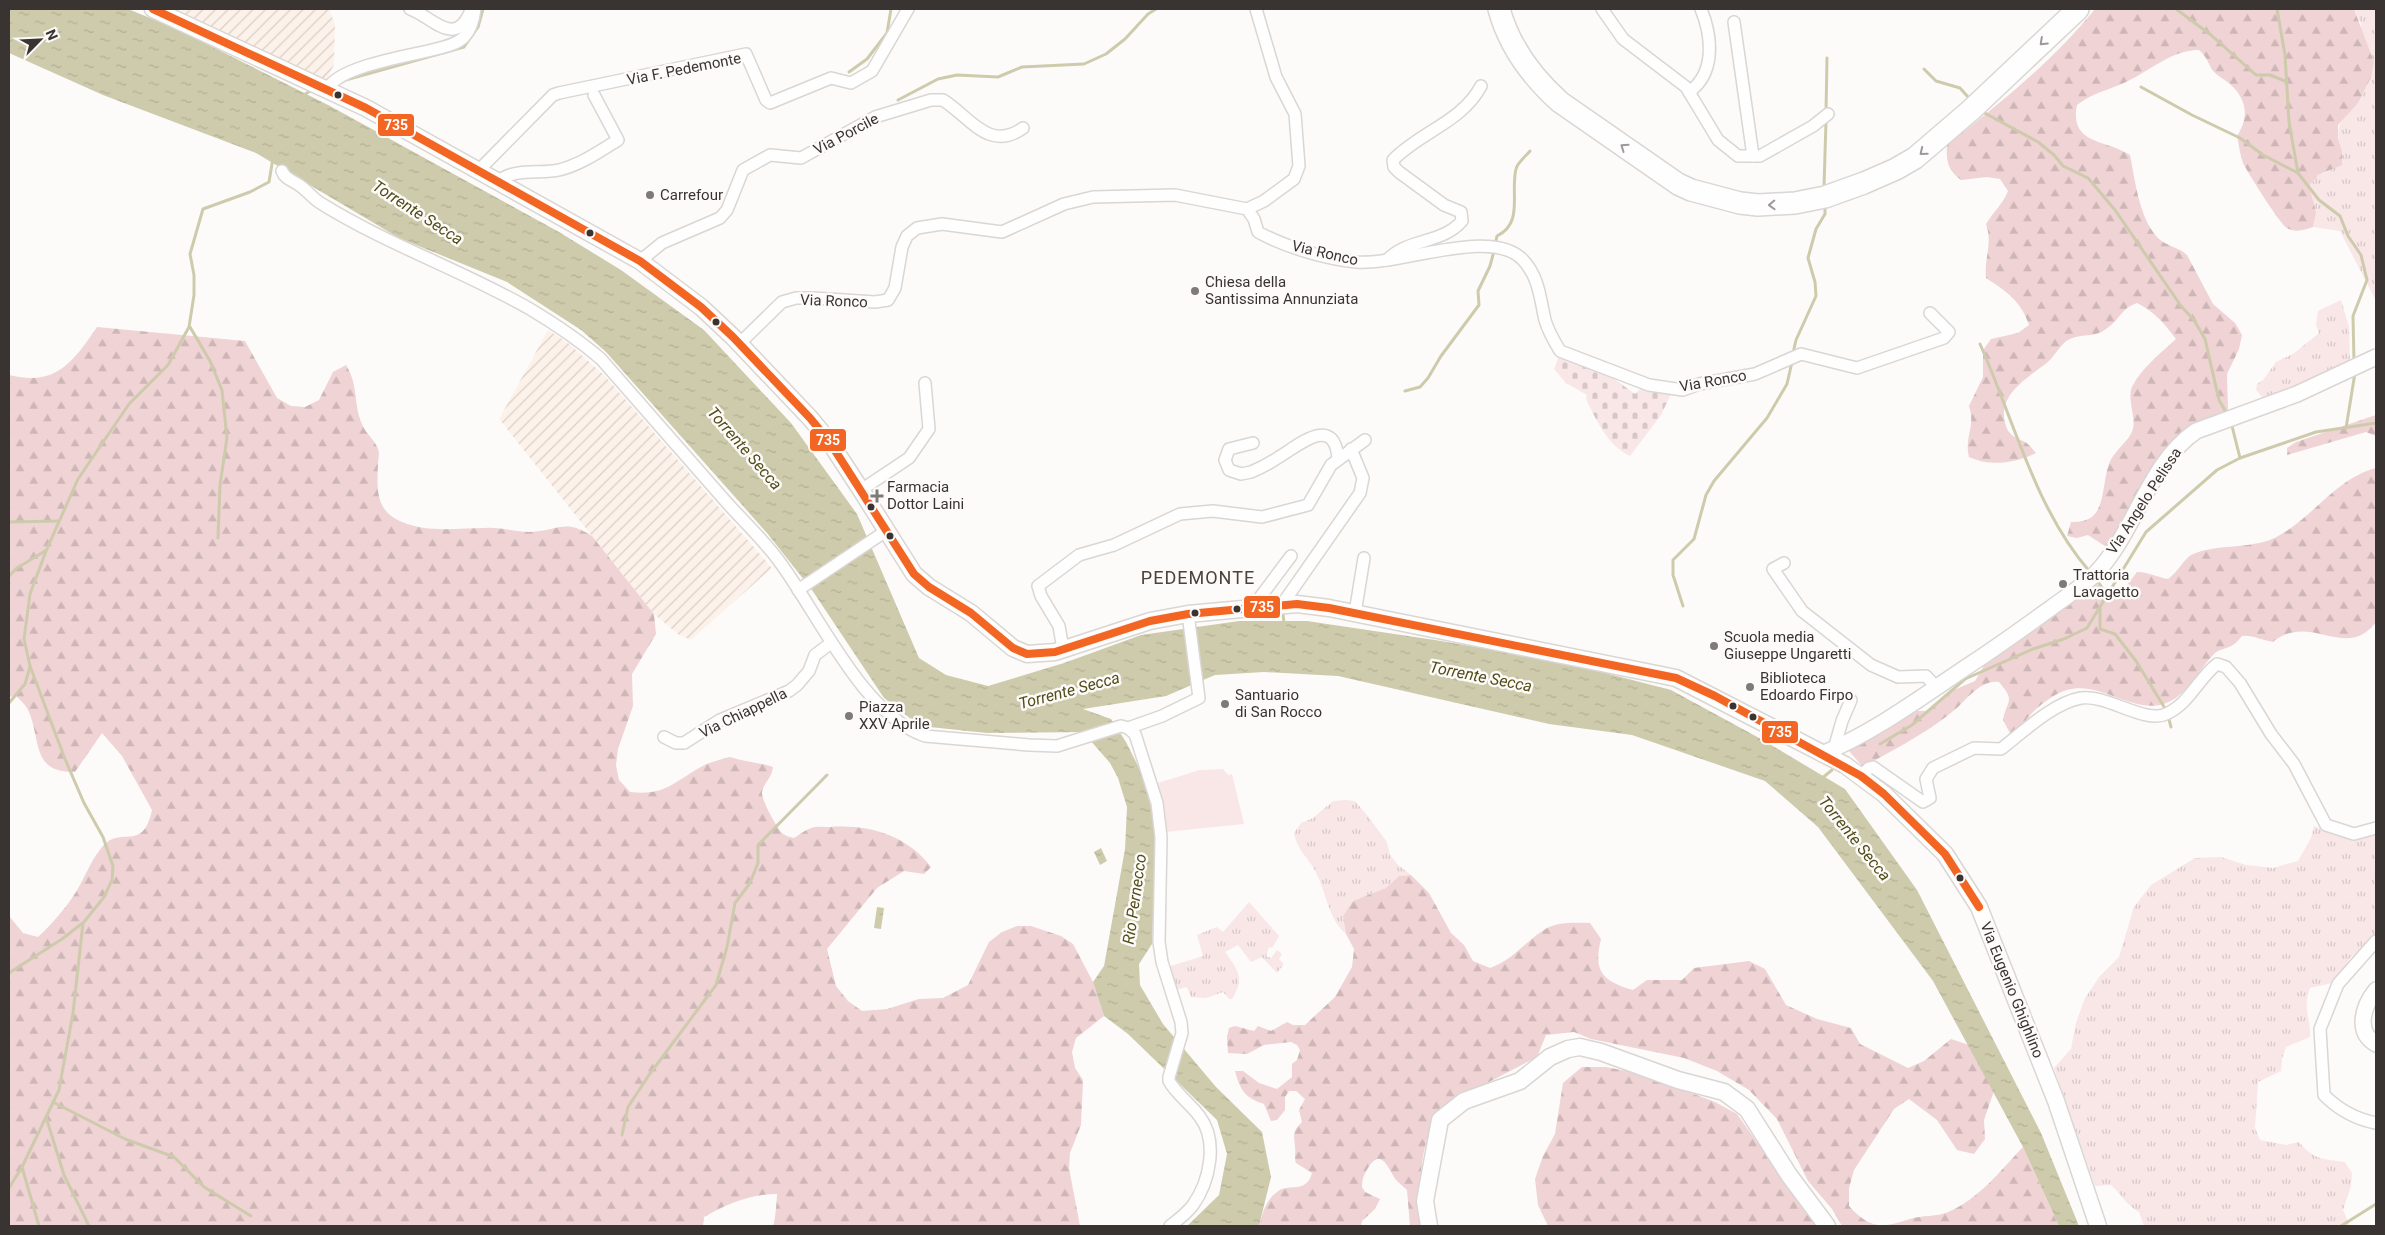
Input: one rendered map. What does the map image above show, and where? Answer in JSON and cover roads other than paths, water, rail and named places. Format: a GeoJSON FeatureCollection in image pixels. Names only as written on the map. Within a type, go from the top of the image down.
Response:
{"type":"FeatureCollection","features":[{"type":"Feature","properties":{"kind":"highway"},"geometry":{"type":"LineString","coordinates":[[1499,9],[1505,28],[1521,58],[1547,90],[1560,102],[1678,184],[1724,200],[1769,205],[1796,203],[1832,195],[1882,176],[1915,158],[1971,110],[2078,9]]}},
{"type":"Feature","properties":{"kind":"main road","name":"Via Eugenio Ghighlino"},"geometry":{"type":"LineString","coordinates":[[153,9],[321,85],[499,181],[640,261],[701,307],[810,418],[829,441],[861,490],[881,535],[914,574],[929,587],[972,613],[1013,648],[1027,654],[1048,653],[1150,621],[1255,608],[1305,605],[1355,613],[1676,678],[1828,752],[1884,794],[1945,854],[1979,907],[2056,1101],[2098,1226]]}},
{"type":"Feature","properties":{"kind":"main road"},"geometry":{"type":"LineString","coordinates":[[1429,1226],[1425,1201],[1440,1120],[1464,1100],[1520,1081],[1550,1057],[1580,1046],[1639,1064],[1678,1080],[1724,1092],[1747,1109],[1789,1175],[1827,1226]]}},
{"type":"Feature","properties":{"kind":"street"},"geometry":{"type":"LineString","coordinates":[[410,9],[422,14],[439,27],[447,29],[461,25],[474,12]]}},
{"type":"Feature","properties":{"kind":"street","name":"Via F. Pedemonte"},"geometry":{"type":"LineString","coordinates":[[479,170],[548,100],[559,93],[746,54],[766,100],[770,103],[831,78],[850,83],[872,71],[908,9]]}},
{"type":"Feature","properties":{"kind":"street"},"geometry":{"type":"LineString","coordinates":[[1247,210],[1264,201],[1294,179],[1299,166],[1295,114],[1276,77],[1256,9]]}},
{"type":"Feature","properties":{"kind":"street"},"geometry":{"type":"LineString","coordinates":[[1602,9],[1623,39],[1686,87],[1718,140],[1738,156],[1760,156],[1813,126],[1828,114]]}},
{"type":"Feature","properties":{"kind":"street"},"geometry":{"type":"LineString","coordinates":[[1689,92],[1701,81],[1707,70],[1709,40],[1707,24],[1701,9]]}},
{"type":"Feature","properties":{"kind":"street"},"geometry":{"type":"LineString","coordinates":[[321,85],[362,68],[445,46],[462,39],[474,12]]}},
{"type":"Feature","properties":{"kind":"street"},"geometry":{"type":"LineString","coordinates":[[1734,22],[1753,156]]}},
{"type":"Feature","properties":{"kind":"street"},"geometry":{"type":"LineString","coordinates":[[1387,260],[1397,250],[1440,237],[1462,221],[1461,212],[1444,205],[1398,172],[1394,167],[1393,160],[1403,149],[1453,118],[1476,96],[1481,86]]}},
{"type":"Feature","properties":{"kind":"street"},"geometry":{"type":"LineString","coordinates":[[499,181],[508,175],[560,170],[594,155],[618,140],[594,95]]}},
{"type":"Feature","properties":{"kind":"street","name":"Via Porcile"},"geometry":{"type":"LineString","coordinates":[[640,261],[662,243],[720,218],[727,210],[743,170],[770,155],[801,158],[875,117],[888,112],[903,110],[931,100],[943,100],[984,133],[999,138],[1013,135],[1023,128]]}},
{"type":"Feature","properties":{"kind":"street"},"geometry":{"type":"LineString","coordinates":[[282,171],[284,176],[299,185],[320,203],[391,243],[482,284],[529,309],[583,344],[601,360],[779,561],[801,588],[831,643],[883,710],[912,731],[925,736],[1029,746],[1057,746],[1162,716],[1199,698],[1189,617]]}},
{"type":"Feature","properties":{"kind":"street","name":"Via Ronco"},"geometry":{"type":"LineString","coordinates":[[739,344],[782,302],[796,298],[875,302],[888,300],[895,288],[902,247],[907,236],[917,228],[942,224],[1002,232],[1064,204],[1093,198],[1175,195],[1247,210],[1254,219],[1258,232],[1272,240],[1307,252],[1356,262],[1387,260],[1424,252],[1485,246],[1498,246],[1514,252],[1533,273],[1539,289],[1545,321],[1560,350],[1649,386],[1683,390],[1699,384],[1755,374],[1801,354],[1857,368],[1944,338],[1949,332],[1930,313]]}},
{"type":"Feature","properties":{"kind":"street","name":"Via Angelo Pelissa"},"geometry":{"type":"LineString","coordinates":[[1828,752],[1898,715],[2007,640],[2069,595],[2096,572],[2116,546],[2157,476],[2185,439],[2196,432],[2297,394],[2376,357]]}},
{"type":"Feature","properties":{"kind":"street"},"geometry":{"type":"LineString","coordinates":[[861,490],[908,458],[929,429],[925,383]]}},
{"type":"Feature","properties":{"kind":"street"},"geometry":{"type":"LineString","coordinates":[[1253,443],[1229,449],[1225,460],[1229,470],[1241,474],[1251,472],[1310,437],[1321,435],[1328,436],[1333,441],[1338,458]]}},
{"type":"Feature","properties":{"kind":"street"},"geometry":{"type":"LineString","coordinates":[[1063,649],[1058,626],[1041,596],[1038,586],[1079,555],[1114,545],[1180,514],[1213,512],[1262,517],[1308,505],[1331,465],[1365,440]]}},
{"type":"Feature","properties":{"kind":"street"},"geometry":{"type":"LineString","coordinates":[[1280,606],[1360,493],[1363,478],[1351,449]]}},
{"type":"Feature","properties":{"kind":"street"},"geometry":{"type":"LineString","coordinates":[[801,588],[881,535]]}},
{"type":"Feature","properties":{"kind":"street"},"geometry":{"type":"LineString","coordinates":[[1255,608],[1261,596],[1291,556]]}},
{"type":"Feature","properties":{"kind":"street"},"geometry":{"type":"LineString","coordinates":[[1355,613],[1364,558]]}},
{"type":"Feature","properties":{"kind":"street"},"geometry":{"type":"LineString","coordinates":[[1784,564],[1773,569],[1802,611],[1871,666],[1898,677],[1926,676],[1936,688]]}},
{"type":"Feature","properties":{"kind":"street","name":"Via Chiappella"},"geometry":{"type":"LineString","coordinates":[[664,737],[676,742],[684,742],[720,720],[788,691],[797,685],[809,671],[815,655],[831,643]]}},
{"type":"Feature","properties":{"kind":"street"},"geometry":{"type":"LineString","coordinates":[[1861,776],[1869,768],[1874,767],[1923,802],[1930,798],[1926,779],[1933,768],[1974,748],[2001,749],[2051,711],[2081,698],[2098,700],[2152,716],[2166,715],[2194,692],[2204,674],[2217,664],[2226,667],[2240,683],[2271,734],[2294,764],[2326,825],[2354,834],[2376,828]]}},
{"type":"Feature","properties":{"kind":"street"},"geometry":{"type":"LineString","coordinates":[[1828,752],[1851,700]]}},
{"type":"Feature","properties":{"kind":"street"},"geometry":{"type":"LineString","coordinates":[[1124,727],[1135,734],[1157,803],[1161,837],[1159,942],[1162,962],[1181,1022],[1182,1033],[1169,1076],[1172,1086],[1201,1118],[1208,1131],[1211,1145],[1204,1185],[1194,1204],[1170,1226]]}},
{"type":"Feature","properties":{"kind":"street"},"geometry":{"type":"LineString","coordinates":[[2376,941],[2338,984],[2320,1029],[2324,1095],[2344,1112],[2376,1123]]}},
{"type":"Feature","properties":{"kind":"street"},"geometry":{"type":"LineString","coordinates":[[2376,990],[2362,1014],[2364,1029],[2371,1041],[2376,1044]]}},
{"type":"Feature","properties":{"kind":"water"},"geometry":{"type":"Polygon","coordinates":[[[9,9],[128,9],[177,29],[330,106],[559,232],[621,270],[704,330],[791,423],[857,514],[919,658],[946,675],[988,686],[1064,663],[1141,635],[1239,621],[1307,621],[1559,661],[1671,690],[1761,739],[1845,789],[1917,890],[2041,1133],[2079,1226],[2059,1226],[2023,1147],[1933,981],[1818,827],[1765,781],[1632,735],[1549,724],[1338,676],[1264,672],[1215,675],[1166,696],[1083,709],[1111,719],[1126,742],[1141,772],[1152,811],[1156,838],[1152,944],[1139,964],[1140,985],[1163,1024],[1216,1087],[1262,1132],[1271,1177],[1259,1226],[1187,1226],[1219,1195],[1227,1154],[1217,1120],[1128,1034],[1104,1016],[1093,982],[1104,966],[1125,849],[1127,807],[1118,778],[1110,763],[1083,732],[987,733],[920,726],[884,698],[812,590],[767,533],[606,352],[581,330],[507,282],[399,238],[256,153],[103,95],[9,53],[9,9]]]}},
{"type":"Feature","properties":{"kind":"water"},"geometry":{"type":"Polygon","coordinates":[[[1101,848],[1107,861],[1100,865],[1094,852],[1101,848]]]}},
{"type":"Feature","properties":{"kind":"water"},"geometry":{"type":"Polygon","coordinates":[[[877,907],[884,908],[881,929],[874,928],[877,907]]]}},
{"type":"Feature","properties":{"kind":"waterway"},"geometry":{"type":"LineString","coordinates":[[342,81],[464,47],[478,27],[483,9]]}},
{"type":"Feature","properties":{"kind":"waterway"},"geometry":{"type":"LineString","coordinates":[[849,72],[867,59],[887,33],[891,9]]}},
{"type":"Feature","properties":{"kind":"waterway"},"geometry":{"type":"LineString","coordinates":[[898,100],[938,79],[957,75],[998,77],[1022,67],[1084,64],[1106,54],[1125,39],[1148,14],[1156,9]]}},
{"type":"Feature","properties":{"kind":"waterway"},"geometry":{"type":"LineString","coordinates":[[2176,9],[2211,35],[2256,75],[2270,75],[2285,81]]}},
{"type":"Feature","properties":{"kind":"waterway"},"geometry":{"type":"LineString","coordinates":[[2277,9],[2285,55],[2289,122],[2298,173],[2319,200],[2340,216],[2348,236],[2361,255],[2367,280],[2353,316],[2354,362]]}},
{"type":"Feature","properties":{"kind":"waterway"},"geometry":{"type":"LineString","coordinates":[[1826,112],[1827,58]]}},
{"type":"Feature","properties":{"kind":"waterway"},"geometry":{"type":"LineString","coordinates":[[1924,69],[1936,81],[1960,88],[1968,97]]}},
{"type":"Feature","properties":{"kind":"waterway"},"geometry":{"type":"LineString","coordinates":[[2141,87],[2192,115],[2240,138],[2263,155],[2298,173]]}},
{"type":"Feature","properties":{"kind":"waterway"},"geometry":{"type":"LineString","coordinates":[[302,96],[312,90]]}},
{"type":"Feature","properties":{"kind":"waterway"},"geometry":{"type":"LineString","coordinates":[[1981,111],[2038,142],[2054,155],[2063,166],[2088,178],[2115,210],[2181,306],[2194,320],[2205,339],[2219,400],[2227,414]]}},
{"type":"Feature","properties":{"kind":"waterway"},"geometry":{"type":"LineString","coordinates":[[1824,187],[1826,121]]}},
{"type":"Feature","properties":{"kind":"waterway"},"geometry":{"type":"LineString","coordinates":[[1495,245],[1497,236],[1511,223],[1514,207],[1516,169],[1530,151]]}},
{"type":"Feature","properties":{"kind":"waterway"},"geometry":{"type":"LineString","coordinates":[[9,973],[62,939],[84,922],[104,897],[112,880],[113,866],[103,837],[84,803],[65,759],[30,666],[24,639],[30,594],[46,551],[78,479],[129,404],[168,365],[189,327],[194,295],[194,275],[190,254],[203,209],[250,192],[269,182],[273,158]]}},
{"type":"Feature","properties":{"kind":"waterway"},"geometry":{"type":"LineString","coordinates":[[1793,353],[1796,340],[1816,296],[1815,282],[1808,258],[1816,229],[1825,214],[1825,208]]}},
{"type":"Feature","properties":{"kind":"waterway"},"geometry":{"type":"LineString","coordinates":[[1405,391],[1420,387],[1428,378],[1441,356],[1479,305],[1478,291],[1490,266],[1494,251]]}},
{"type":"Feature","properties":{"kind":"waterway"},"geometry":{"type":"LineString","coordinates":[[190,327],[210,361],[222,390],[227,438],[220,485],[218,538]]}},
{"type":"Feature","properties":{"kind":"waterway"},"geometry":{"type":"LineString","coordinates":[[1980,344],[2040,492],[2054,520],[2090,572]]}},
{"type":"Feature","properties":{"kind":"waterway"},"geometry":{"type":"LineString","coordinates":[[1683,606],[1673,575],[1673,560],[1694,539],[1706,495],[1714,481],[1767,418],[1787,384],[1792,362]]}},
{"type":"Feature","properties":{"kind":"waterway"},"geometry":{"type":"LineString","coordinates":[[2346,428],[2355,373]]}},
{"type":"Feature","properties":{"kind":"waterway"},"geometry":{"type":"LineString","coordinates":[[2231,422],[2240,458]]}},
{"type":"Feature","properties":{"kind":"waterway"},"geometry":{"type":"LineString","coordinates":[[1880,744],[1912,725],[1965,679],[2087,628],[2146,532],[2217,470],[2240,458],[2316,432],[2376,423]]}},
{"type":"Feature","properties":{"kind":"waterway"},"geometry":{"type":"LineString","coordinates":[[9,522],[58,521]]}},
{"type":"Feature","properties":{"kind":"waterway"},"geometry":{"type":"LineString","coordinates":[[9,576],[17,568],[45,551]]}},
{"type":"Feature","properties":{"kind":"waterway"},"geometry":{"type":"LineString","coordinates":[[2096,579],[2103,589],[2103,600]]}},
{"type":"Feature","properties":{"kind":"waterway"},"geometry":{"type":"LineString","coordinates":[[2100,608],[2100,629],[2115,634],[2136,661],[2166,710]]}},
{"type":"Feature","properties":{"kind":"waterway"},"geometry":{"type":"LineString","coordinates":[[1283,614],[1284,623]]}},
{"type":"Feature","properties":{"kind":"waterway"},"geometry":{"type":"LineString","coordinates":[[9,703],[25,684],[30,667]]}},
{"type":"Feature","properties":{"kind":"waterway"},"geometry":{"type":"LineString","coordinates":[[2168,716],[2171,727]]}},
{"type":"Feature","properties":{"kind":"waterway"},"geometry":{"type":"LineString","coordinates":[[1821,779],[1832,770]]}},
{"type":"Feature","properties":{"kind":"waterway"},"geometry":{"type":"LineString","coordinates":[[622,1135],[628,1107],[649,1075],[716,985],[727,947],[735,903],[750,883],[758,863],[758,845],[827,775]]}},
{"type":"Feature","properties":{"kind":"waterway"},"geometry":{"type":"LineString","coordinates":[[9,1188],[22,1167],[59,1090],[73,1013],[83,923]]}},
{"type":"Feature","properties":{"kind":"waterway"},"geometry":{"type":"LineString","coordinates":[[53,1102],[125,1139],[174,1157],[204,1187],[251,1216]]}},
{"type":"Feature","properties":{"kind":"waterway"},"geometry":{"type":"LineString","coordinates":[[46,1117],[64,1175],[89,1226]]}},
{"type":"Feature","properties":{"kind":"waterway"},"geometry":{"type":"LineString","coordinates":[[22,1167],[39,1226]]}},
{"type":"Feature","properties":{"kind":"waterway"},"geometry":{"type":"LineString","coordinates":[[2341,1226],[2376,1204]]}},
{"type":"Feature","properties":{"kind":"place","name":"Carrefour"},"geometry":{"type":"Point","coordinates":[650,195]}},
{"type":"Feature","properties":{"kind":"place","name":"Chiesa della Santissima Annunziata"},"geometry":{"type":"Point","coordinates":[1195,291]}},
{"type":"Feature","properties":{"kind":"place","name":"Farmacia Dottor Laini"},"geometry":{"type":"Point","coordinates":[877,496]}},
{"type":"Feature","properties":{"kind":"place","name":"Trattoria Lavagetto"},"geometry":{"type":"Point","coordinates":[2063,584]}},
{"type":"Feature","properties":{"kind":"place","name":"Scuola media Giuseppe Ungaretti"},"geometry":{"type":"Point","coordinates":[1714,646]}},
{"type":"Feature","properties":{"kind":"place","name":"Biblioteca Edoardo Firpo"},"geometry":{"type":"Point","coordinates":[1750,687]}},
{"type":"Feature","properties":{"kind":"place","name":"Santuario di San Rocco"},"geometry":{"type":"Point","coordinates":[1225,704]}},
{"type":"Feature","properties":{"kind":"place","name":"Piazza XXV Aprile"},"geometry":{"type":"Point","coordinates":[849,716]}},
{"type":"Feature","properties":{"kind":"district","name":"PEDEMONTE"},"geometry":{"type":"Point","coordinates":[1198,578]}},
{"type":"Feature","properties":{"kind":"water label","name":"Torrente Secca"},"geometry":{"type":"Point","coordinates":[418,212]}},
{"type":"Feature","properties":{"kind":"water label","name":"Torrente Secca"},"geometry":{"type":"Point","coordinates":[745,448]}},
{"type":"Feature","properties":{"kind":"water label","name":"Torrente Secca"},"geometry":{"type":"Point","coordinates":[1481,676]}},
{"type":"Feature","properties":{"kind":"water label","name":"Torrente Secca"},"geometry":{"type":"Point","coordinates":[1069,690]}},
{"type":"Feature","properties":{"kind":"water label","name":"Torrente Secca"},"geometry":{"type":"Point","coordinates":[1855,838]}},
{"type":"Feature","properties":{"kind":"water label","name":"Rio Pernecco"},"geometry":{"type":"Point","coordinates":[1134,899]}}]}
